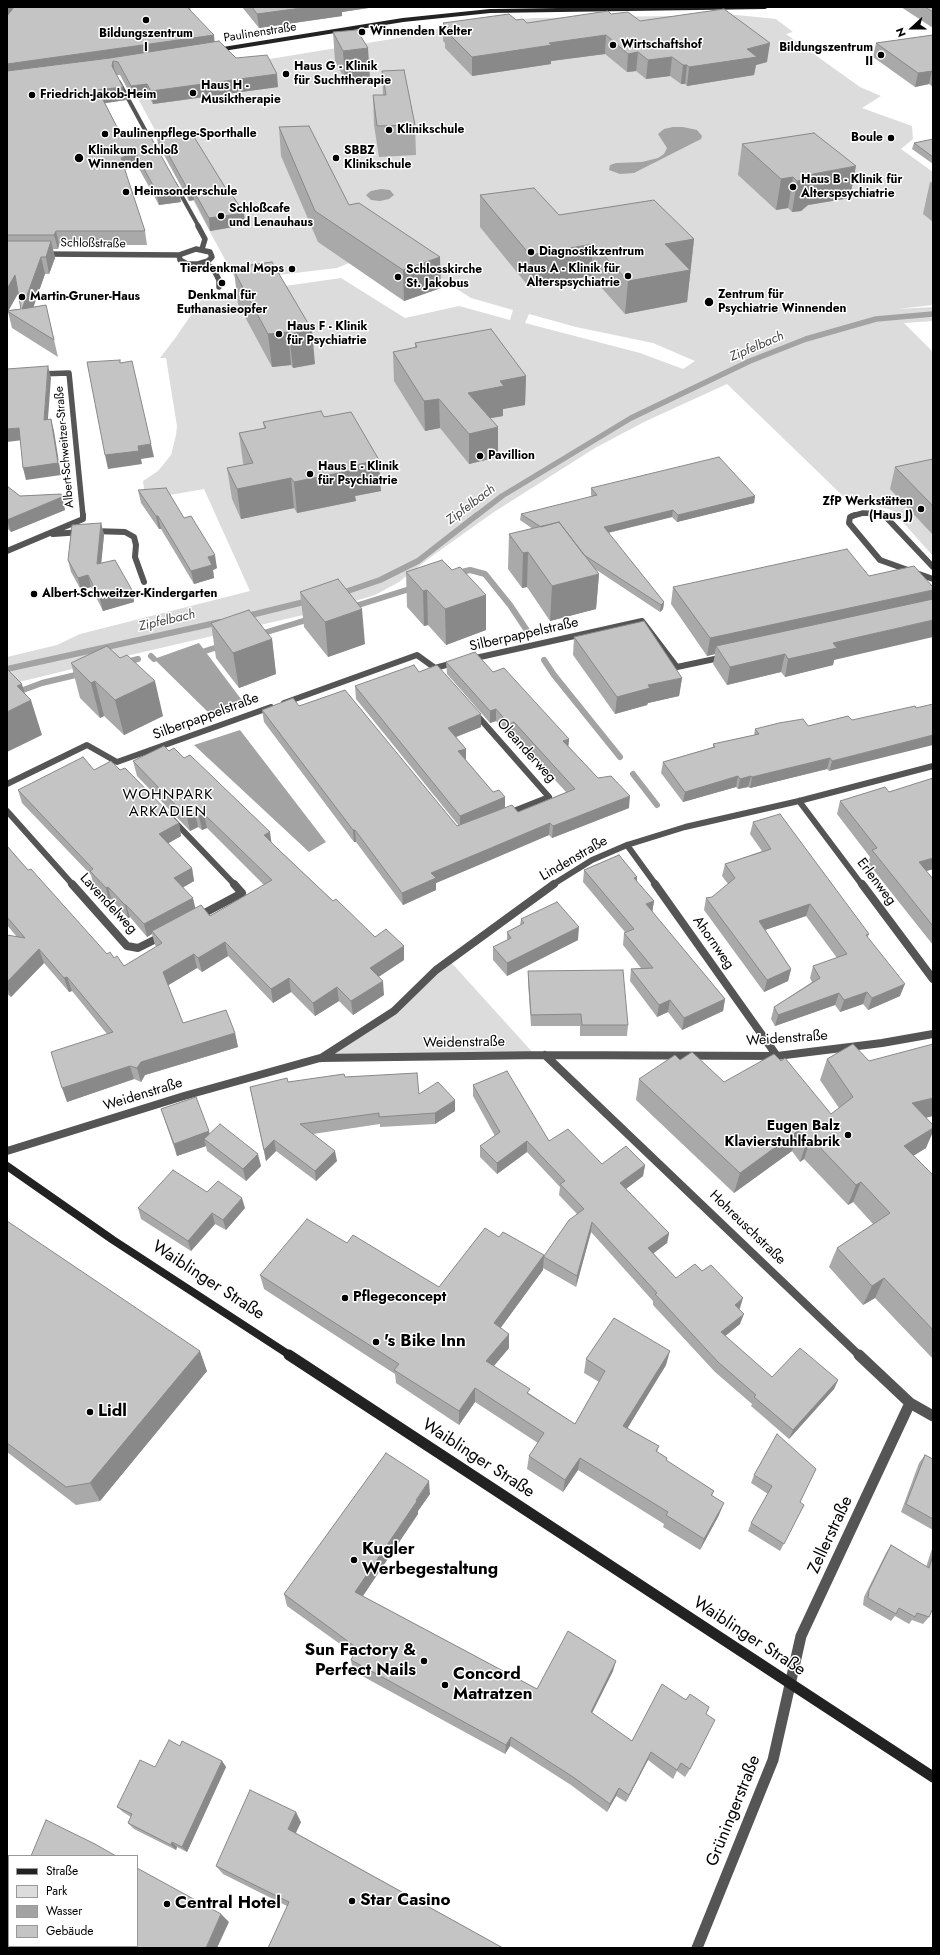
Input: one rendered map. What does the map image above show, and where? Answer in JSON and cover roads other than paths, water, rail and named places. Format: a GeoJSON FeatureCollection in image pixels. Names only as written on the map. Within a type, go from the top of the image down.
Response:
{"type":"FeatureCollection","features":[{"type":"Feature","properties":{"kind":"street"},"geometry":{"type":"LineString","coordinates":[[487,7],[490,11]]}},
{"type":"Feature","properties":{"kind":"street","name":"Paulinenstraße"},"geometry":{"type":"LineString","coordinates":[[212,51],[445,15],[490,11],[765,7]]}},
{"type":"Feature","properties":{"kind":"street"},"geometry":{"type":"LineString","coordinates":[[443,8],[445,15]]}},
{"type":"Feature","properties":{"kind":"street"},"geometry":{"type":"LineString","coordinates":[[117,77],[156,149]]}},
{"type":"Feature","properties":{"kind":"street"},"geometry":{"type":"LineString","coordinates":[[174,182],[204,236],[205,239],[202,249],[210,252],[212,257],[203,263],[210,267],[216,274],[219,280],[219,287]]}},
{"type":"Feature","properties":{"kind":"street","name":"Schloßstraße"},"geometry":{"type":"LineString","coordinates":[[37,253],[179,255],[186,251],[202,249]]}},
{"type":"Feature","properties":{"kind":"street","name":"Schloßstraße"},"geometry":{"type":"LineString","coordinates":[[179,255],[180,260],[187,264],[203,263]]}},
{"type":"Feature","properties":{"kind":"street","name":"Albert-Schweitzer-Straße"},"geometry":{"type":"LineString","coordinates":[[7,551],[83,519],[69,372],[32,375]]}},
{"type":"Feature","properties":{"kind":"street"},"geometry":{"type":"LineString","coordinates":[[863,513],[883,514],[933,568],[932,578],[880,560],[849,524],[850,517],[863,513]]}},
{"type":"Feature","properties":{"kind":"street","name":"Albert-Schweitzer-Straße"},"geometry":{"type":"LineString","coordinates":[[47,534],[113,530],[125,532],[134,537],[136,545],[135,557],[144,582]]}},
{"type":"Feature","properties":{"kind":"street","name":"Silberpappelstraße"},"geometry":{"type":"LineString","coordinates":[[7,784],[87,745],[120,764],[417,655],[437,670],[642,621],[677,667],[732,656]]}},
{"type":"Feature","properties":{"kind":"street"},"geometry":{"type":"LineString","coordinates":[[337,684],[342,690]]}},
{"type":"Feature","properties":{"kind":"street","name":"Oleanderweg"},"geometry":{"type":"LineString","coordinates":[[471,709],[549,797],[501,817]]}},
{"type":"Feature","properties":{"kind":"street","name":"Lindenstraße"},"geometry":{"type":"LineString","coordinates":[[320,1058],[394,1012],[436,970],[562,878],[592,860],[627,845],[685,827],[799,801],[933,766]]}},
{"type":"Feature","properties":{"kind":"street","name":"Erlenweg"},"geometry":{"type":"LineString","coordinates":[[799,801],[933,979]]}},
{"type":"Feature","properties":{"kind":"street","name":"Lavendelweg"},"geometry":{"type":"LineString","coordinates":[[7,811],[127,946],[138,948],[169,932]]}},
{"type":"Feature","properties":{"kind":"street"},"geometry":{"type":"LineString","coordinates":[[166,813],[242,893],[189,922]]}},
{"type":"Feature","properties":{"kind":"street","name":"Ahornweg"},"geometry":{"type":"LineString","coordinates":[[627,845],[777,1056]]}},
{"type":"Feature","properties":{"kind":"street","name":"Weidenstraße"},"geometry":{"type":"LineString","coordinates":[[7,1151],[184,1096],[320,1058],[545,1055],[777,1056],[862,1046],[933,1034]]}},
{"type":"Feature","properties":{"kind":"street","name":"Hohreuschstraße"},"geometry":{"type":"LineString","coordinates":[[545,1055],[910,1403],[933,1416]]}},
{"type":"Feature","properties":{"kind":"street","name":"Waiblinger Straße"},"geometry":{"type":"LineString","coordinates":[[7,1166],[113,1240],[933,1777]]}},
{"type":"Feature","properties":{"kind":"street","name":"Zellerstraße"},"geometry":{"type":"LineString","coordinates":[[789,1684],[801,1636],[910,1403]]}},
{"type":"Feature","properties":{"kind":"street","name":"Grüningerstraße"},"geometry":{"type":"LineString","coordinates":[[697,1948],[774,1760],[789,1684]]}},
{"type":"Feature","properties":{"kind":"water"},"geometry":{"type":"Polygon","coordinates":[[[683,127],[697,130],[702,136],[701,139],[634,173],[620,174],[609,170],[610,165],[616,163],[642,162],[658,158],[664,154],[667,148],[658,134],[664,129],[683,127]]]}},
{"type":"Feature","properties":{"kind":"water"},"geometry":{"type":"Polygon","coordinates":[[[381,189],[390,190],[394,195],[389,199],[380,201],[371,200],[366,195],[371,191],[381,189]]]}},
{"type":"Feature","properties":{"kind":"water"},"geometry":{"type":"Polygon","coordinates":[[[199,643],[244,703],[210,714],[154,659],[199,643]]]}},
{"type":"Feature","properties":{"kind":"water"},"geometry":{"type":"Polygon","coordinates":[[[240,730],[326,842],[309,852],[194,745],[240,730]]]}},
{"type":"Feature","properties":{"kind":"waterway","name":"Zipfelbach"},"geometry":{"type":"LineString","coordinates":[[476,516],[502,496],[631,418],[750,361],[806,339],[876,319],[933,314]]}},
{"type":"Feature","properties":{"kind":"waterway","name":"Zipfelbach"},"geometry":{"type":"LineString","coordinates":[[339,594],[380,580],[418,561],[477,515]]}},
{"type":"Feature","properties":{"kind":"waterway"},"geometry":{"type":"LineString","coordinates":[[453,574],[470,570],[485,574],[510,605],[528,632]]}},
{"type":"Feature","properties":{"kind":"waterway"},"geometry":{"type":"LineString","coordinates":[[349,608],[416,587]]}},
{"type":"Feature","properties":{"kind":"waterway","name":"Zipfelbach"},"geometry":{"type":"LineString","coordinates":[[243,617],[312,600]]}},
{"type":"Feature","properties":{"kind":"waterway"},"geometry":{"type":"LineString","coordinates":[[257,635],[313,618]]}},
{"type":"Feature","properties":{"kind":"waterway","name":"Zipfelbach"},"geometry":{"type":"LineString","coordinates":[[7,669],[220,622]]}},
{"type":"Feature","properties":{"kind":"waterway"},"geometry":{"type":"LineString","coordinates":[[205,651],[224,645]]}},
{"type":"Feature","properties":{"kind":"waterway"},"geometry":{"type":"LineString","coordinates":[[151,656],[154,659]]}},
{"type":"Feature","properties":{"kind":"waterway"},"geometry":{"type":"LineString","coordinates":[[123,663],[138,659]]}},
{"type":"Feature","properties":{"kind":"waterway"},"geometry":{"type":"LineString","coordinates":[[544,660],[554,675],[620,757]]}},
{"type":"Feature","properties":{"kind":"waterway"},"geometry":{"type":"LineString","coordinates":[[7,696],[42,683],[84,673]]}},
{"type":"Feature","properties":{"kind":"waterway"},"geometry":{"type":"LineString","coordinates":[[633,774],[657,805]]}},
{"type":"Feature","properties":{"kind":"place","name":"Bildungszentrum I"},"geometry":{"type":"Point","coordinates":[146,20]}},
{"type":"Feature","properties":{"kind":"place","name":"Winnenden Kelter"},"geometry":{"type":"Point","coordinates":[362,32]}},
{"type":"Feature","properties":{"kind":"place","name":"Wirtschaftshof"},"geometry":{"type":"Point","coordinates":[613,45]}},
{"type":"Feature","properties":{"kind":"place","name":"Bildungszentrum II"},"geometry":{"type":"Point","coordinates":[881,55]}},
{"type":"Feature","properties":{"kind":"place","name":"Haus G - Klinik für Suchttherapie"},"geometry":{"type":"Point","coordinates":[286,74]}},
{"type":"Feature","properties":{"kind":"place","name":"Haus H - Musiktherapie"},"geometry":{"type":"Point","coordinates":[193,93]}},
{"type":"Feature","properties":{"kind":"place","name":"Friedrich-Jakob-Heim"},"geometry":{"type":"Point","coordinates":[32,95]}},
{"type":"Feature","properties":{"kind":"place","name":"Klinikschule"},"geometry":{"type":"Point","coordinates":[389,130]}},
{"type":"Feature","properties":{"kind":"place","name":"Paulinenpflege-Sporthalle"},"geometry":{"type":"Point","coordinates":[105,134]}},
{"type":"Feature","properties":{"kind":"place","name":"Boule"},"geometry":{"type":"Point","coordinates":[891,138]}},
{"type":"Feature","properties":{"kind":"place","name":"Klinikum Schloß Winnenden"},"geometry":{"type":"Point","coordinates":[79,158]}},
{"type":"Feature","properties":{"kind":"place","name":"SBBZ Klinikschule"},"geometry":{"type":"Point","coordinates":[336,158]}},
{"type":"Feature","properties":{"kind":"place","name":"Haus B - Klinik für Alterspsychiatrie"},"geometry":{"type":"Point","coordinates":[793,187]}},
{"type":"Feature","properties":{"kind":"place","name":"Heimsonderschule"},"geometry":{"type":"Point","coordinates":[126,192]}},
{"type":"Feature","properties":{"kind":"place","name":"Schloßcafe und Lenauhaus"},"geometry":{"type":"Point","coordinates":[221,216]}},
{"type":"Feature","properties":{"kind":"place","name":"Diagnostikzentrum"},"geometry":{"type":"Point","coordinates":[531,252]}},
{"type":"Feature","properties":{"kind":"place","name":"Tierdenkmal Mops"},"geometry":{"type":"Point","coordinates":[292,269]}},
{"type":"Feature","properties":{"kind":"place","name":"Haus A - Klinik für Alterspsychiatrie"},"geometry":{"type":"Point","coordinates":[628,276]}},
{"type":"Feature","properties":{"kind":"place","name":"Schlosskirche St. Jakobus"},"geometry":{"type":"Point","coordinates":[398,277]}},
{"type":"Feature","properties":{"kind":"place","name":"Denkmal für Euthanasieopfer"},"geometry":{"type":"Point","coordinates":[222,283]}},
{"type":"Feature","properties":{"kind":"place","name":"Martin-Gruner-Haus"},"geometry":{"type":"Point","coordinates":[22,297]}},
{"type":"Feature","properties":{"kind":"place","name":"Zentrum für Psychiatrie Winnenden"},"geometry":{"type":"Point","coordinates":[709,302]}},
{"type":"Feature","properties":{"kind":"place","name":"Haus F - Klinik für Psychiatrie"},"geometry":{"type":"Point","coordinates":[279,334]}},
{"type":"Feature","properties":{"kind":"place","name":"Pavillion"},"geometry":{"type":"Point","coordinates":[480,456]}},
{"type":"Feature","properties":{"kind":"place","name":"Haus E - Klinik für Psychiatrie"},"geometry":{"type":"Point","coordinates":[310,474]}},
{"type":"Feature","properties":{"kind":"place","name":"ZfP Werkstätten (Haus J)"},"geometry":{"type":"Point","coordinates":[921,509]}},
{"type":"Feature","properties":{"kind":"place","name":"Albert-Schweitzer-Kindergarten"},"geometry":{"type":"Point","coordinates":[34,594]}},
{"type":"Feature","properties":{"kind":"place","name":"Eugen Balz Klavierstuhlfabrik"},"geometry":{"type":"Point","coordinates":[848,1135]}},
{"type":"Feature","properties":{"kind":"place","name":"Pflegeconcept"},"geometry":{"type":"Point","coordinates":[345,1298]}},
{"type":"Feature","properties":{"kind":"place","name":"'s Bike Inn"},"geometry":{"type":"Point","coordinates":[376,1342]}},
{"type":"Feature","properties":{"kind":"place","name":"Lidl"},"geometry":{"type":"Point","coordinates":[90,1412]}},
{"type":"Feature","properties":{"kind":"place","name":"Kugler Werbegestaltung"},"geometry":{"type":"Point","coordinates":[354,1560]}},
{"type":"Feature","properties":{"kind":"place","name":"Sun Factory & Perfect Nails"},"geometry":{"type":"Point","coordinates":[424,1661]}},
{"type":"Feature","properties":{"kind":"place","name":"Concord Matratzen"},"geometry":{"type":"Point","coordinates":[445,1685]}},
{"type":"Feature","properties":{"kind":"place","name":"Star Casino"},"geometry":{"type":"Point","coordinates":[352,1901]}},
{"type":"Feature","properties":{"kind":"place","name":"Central Hotel"},"geometry":{"type":"Point","coordinates":[167,1904]}},
{"type":"Feature","properties":{"kind":"district","name":"WOHNPARK ARKADIEN"},"geometry":{"type":"Point","coordinates":[168,804]}}]}
